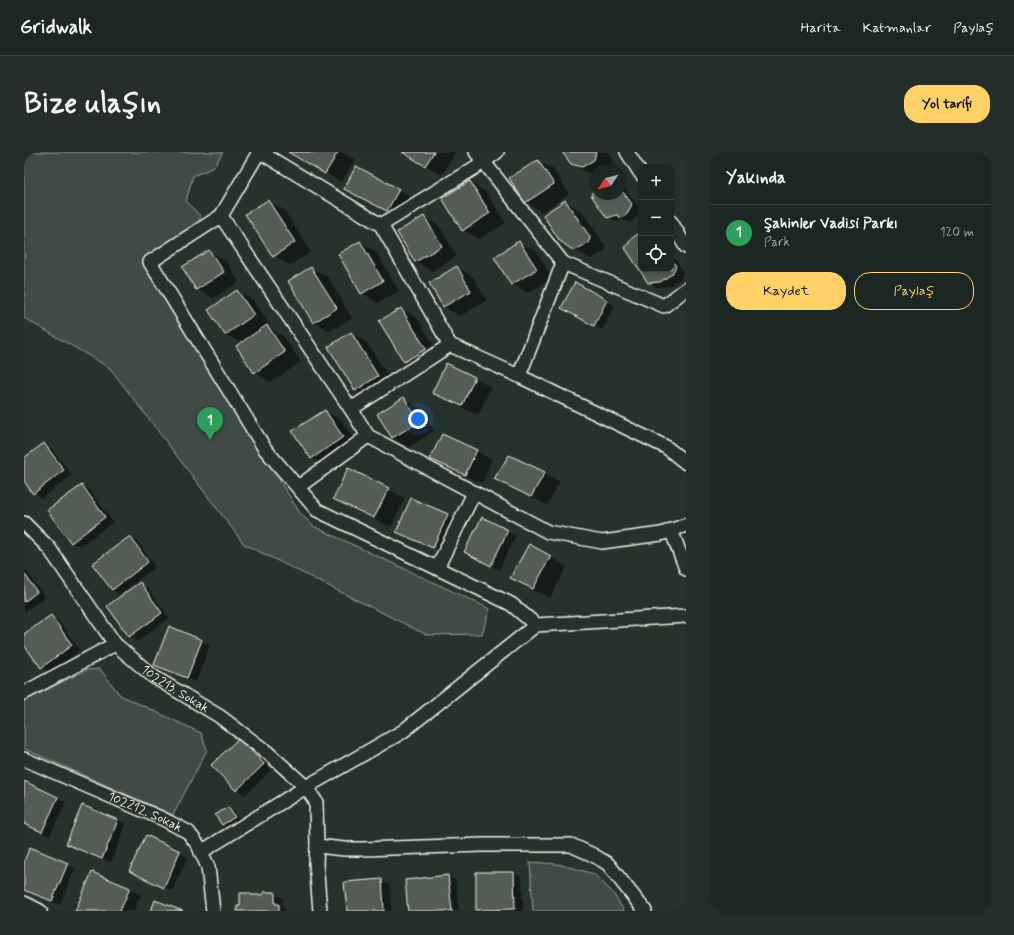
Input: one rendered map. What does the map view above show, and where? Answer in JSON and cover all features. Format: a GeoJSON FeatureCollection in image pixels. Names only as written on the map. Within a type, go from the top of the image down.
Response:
{"type":"FeatureCollection","features":[{"type":"Feature","properties":{"kind":"street"},"geometry":{"type":"LineString","coordinates":[[536,625],[511,604],[317,510],[265,449],[150,262],[221,216],[259,152],[381,225],[450,345],[519,376],[666,448],[686,463]]}},
{"type":"Feature","properties":{"kind":"street"},"geometry":{"type":"LineString","coordinates":[[381,225],[480,156],[496,152]]}},
{"type":"Feature","properties":{"kind":"street"},"geometry":{"type":"LineString","coordinates":[[627,152],[638,169]]}},
{"type":"Feature","properties":{"kind":"street"},"geometry":{"type":"LineString","coordinates":[[480,156],[563,263],[664,306],[686,289]]}},
{"type":"Feature","properties":{"kind":"street"},"geometry":{"type":"LineString","coordinates":[[221,216],[368,436],[548,532],[602,542],[661,534],[686,525]]}},
{"type":"Feature","properties":{"kind":"street"},"geometry":{"type":"LineString","coordinates":[[674,227],[686,246]]}},
{"type":"Feature","properties":{"kind":"street"},"geometry":{"type":"LineString","coordinates":[[519,376],[563,263]]}},
{"type":"Feature","properties":{"kind":"street"},"geometry":{"type":"LineString","coordinates":[[351,409],[450,345]]}},
{"type":"Feature","properties":{"kind":"street"},"geometry":{"type":"LineString","coordinates":[[298,488],[368,436]]}},
{"type":"Feature","properties":{"kind":"street"},"geometry":{"type":"LineString","coordinates":[[438,568],[474,493]]}},
{"type":"Feature","properties":{"kind":"street","name":"102213. Sokak"},"geometry":{"type":"LineString","coordinates":[[24,523],[49,548],[115,644],[154,676],[219,716],[268,753],[306,787],[316,802],[316,863],[320,911]]}},
{"type":"Feature","properties":{"kind":"street"},"geometry":{"type":"LineString","coordinates":[[671,530],[686,569]]}},
{"type":"Feature","properties":{"kind":"street"},"geometry":{"type":"LineString","coordinates":[[201,852],[306,787],[402,732],[536,625],[686,616]]}},
{"type":"Feature","properties":{"kind":"street"},"geometry":{"type":"LineString","coordinates":[[24,693],[115,644]]}},
{"type":"Feature","properties":{"kind":"street","name":"102212. Sokak"},"geometry":{"type":"LineString","coordinates":[[24,759],[163,819],[188,832],[201,852],[208,867],[213,911]]}},
{"type":"Feature","properties":{"kind":"street"},"geometry":{"type":"LineString","coordinates":[[317,846],[344,849],[363,849],[482,845],[571,845],[608,864],[645,911]]}},
{"type":"Feature","properties":{"kind":"street"},"geometry":{"type":"LineString","coordinates":[[24,904],[40,911]]}},
{"type":"Feature","properties":{"kind":"shaded area"},"geometry":{"type":"Polygon","coordinates":[[[24,152],[223,152],[214,167],[193,176],[186,201],[201,217],[194,230],[146,261],[151,277],[300,513],[313,526],[490,609],[482,634],[427,635],[244,544],[110,368],[24,318],[24,152]]]}},
{"type":"Feature","properties":{"kind":"shaded area"},"geometry":{"type":"Polygon","coordinates":[[[100,669],[120,695],[201,733],[207,750],[173,815],[25,749],[24,747],[24,701],[86,670],[100,669]]]}},
{"type":"Feature","properties":{"kind":"shaded area"},"geometry":{"type":"Polygon","coordinates":[[[530,862],[558,864],[594,874],[613,893],[624,911],[533,911],[530,862]]]}},
{"type":"Feature","properties":{"kind":"building"},"geometry":{"type":"Polygon","coordinates":[[[288,152],[338,152],[325,174],[288,152]]]}},
{"type":"Feature","properties":{"kind":"building"},"geometry":{"type":"Polygon","coordinates":[[[402,152],[434,152],[425,166],[402,152]]]}},
{"type":"Feature","properties":{"kind":"building"},"geometry":{"type":"Polygon","coordinates":[[[562,152],[596,152],[594,160],[582,167],[571,164],[562,152]]]}},
{"type":"Feature","properties":{"kind":"building"},"geometry":{"type":"Polygon","coordinates":[[[538,160],[554,184],[525,203],[509,178],[538,160]]]}},
{"type":"Feature","properties":{"kind":"building"},"geometry":{"type":"Polygon","coordinates":[[[356,166],[399,189],[387,211],[344,189],[356,166]]]}},
{"type":"Feature","properties":{"kind":"building"},"geometry":{"type":"Polygon","coordinates":[[[470,181],[490,213],[462,231],[442,198],[470,181]]]}},
{"type":"Feature","properties":{"kind":"building"},"geometry":{"type":"Polygon","coordinates":[[[626,196],[632,204],[628,213],[621,219],[617,215],[607,218],[594,200],[626,200],[626,196]]]}},
{"type":"Feature","properties":{"kind":"building"},"geometry":{"type":"Polygon","coordinates":[[[268,200],[295,242],[273,257],[245,214],[268,200]]]}},
{"type":"Feature","properties":{"kind":"building"},"geometry":{"type":"Polygon","coordinates":[[[565,200],[590,237],[589,242],[574,251],[560,241],[543,215],[565,200]]]}},
{"type":"Feature","properties":{"kind":"building"},"geometry":{"type":"Polygon","coordinates":[[[424,216],[442,246],[415,262],[397,232],[424,216]]]}},
{"type":"Feature","properties":{"kind":"building"},"geometry":{"type":"Polygon","coordinates":[[[638,234],[638,268],[625,248],[632,238],[638,234]]]}},
{"type":"Feature","properties":{"kind":"building"},"geometry":{"type":"Polygon","coordinates":[[[360,241],[383,281],[361,294],[338,254],[360,241]]]}},
{"type":"Feature","properties":{"kind":"building"},"geometry":{"type":"Polygon","coordinates":[[[519,241],[537,269],[511,285],[494,257],[519,241]]]}},
{"type":"Feature","properties":{"kind":"building"},"geometry":{"type":"Polygon","coordinates":[[[209,250],[224,272],[196,290],[182,267],[209,250]]]}},
{"type":"Feature","properties":{"kind":"building"},"geometry":{"type":"Polygon","coordinates":[[[457,266],[471,291],[443,307],[429,283],[457,266]]]}},
{"type":"Feature","properties":{"kind":"building"},"geometry":{"type":"Polygon","coordinates":[[[311,267],[337,308],[313,323],[288,281],[311,267]]]}},
{"type":"Feature","properties":{"kind":"building"},"geometry":{"type":"Polygon","coordinates":[[[641,272],[673,272],[660,282],[648,283],[641,272]]]}},
{"type":"Feature","properties":{"kind":"building"},"geometry":{"type":"Polygon","coordinates":[[[575,282],[607,300],[594,326],[561,308],[575,282]]]}},
{"type":"Feature","properties":{"kind":"building"},"geometry":{"type":"Polygon","coordinates":[[[237,290],[254,315],[225,335],[208,310],[237,290]]]}},
{"type":"Feature","properties":{"kind":"building"},"geometry":{"type":"Polygon","coordinates":[[[401,308],[426,349],[404,362],[379,321],[401,308]]]}},
{"type":"Feature","properties":{"kind":"building"},"geometry":{"type":"Polygon","coordinates":[[[267,325],[285,352],[254,373],[236,346],[267,325]]]}},
{"type":"Feature","properties":{"kind":"building"},"geometry":{"type":"Polygon","coordinates":[[[351,332],[378,376],[355,391],[328,347],[351,332]]]}},
{"type":"Feature","properties":{"kind":"building"},"geometry":{"type":"Polygon","coordinates":[[[446,363],[475,377],[462,406],[432,393],[446,363]]]}},
{"type":"Feature","properties":{"kind":"building"},"geometry":{"type":"Polygon","coordinates":[[[404,397],[419,422],[392,438],[377,414],[404,397]]]}},
{"type":"Feature","properties":{"kind":"building"},"geometry":{"type":"Polygon","coordinates":[[[325,410],[343,437],[311,459],[292,431],[325,410]]]}},
{"type":"Feature","properties":{"kind":"building"},"geometry":{"type":"Polygon","coordinates":[[[442,434],[477,450],[465,475],[430,459],[442,434]]]}},
{"type":"Feature","properties":{"kind":"building"},"geometry":{"type":"Polygon","coordinates":[[[44,443],[64,470],[33,494],[24,481],[24,458],[44,443]]]}},
{"type":"Feature","properties":{"kind":"building"},"geometry":{"type":"Polygon","coordinates":[[[509,455],[545,472],[531,497],[494,479],[509,455]]]}},
{"type":"Feature","properties":{"kind":"building"},"geometry":{"type":"Polygon","coordinates":[[[348,468],[389,488],[374,518],[333,499],[348,468]]]}},
{"type":"Feature","properties":{"kind":"building"},"geometry":{"type":"Polygon","coordinates":[[[82,485],[105,517],[71,543],[47,510],[82,485]]]}},
{"type":"Feature","properties":{"kind":"building"},"geometry":{"type":"Polygon","coordinates":[[[411,498],[448,514],[433,548],[396,532],[411,498]]]}},
{"type":"Feature","properties":{"kind":"building"},"geometry":{"type":"Polygon","coordinates":[[[482,517],[508,530],[491,566],[464,552],[482,517]]]}},
{"type":"Feature","properties":{"kind":"building"},"geometry":{"type":"Polygon","coordinates":[[[130,536],[148,562],[112,590],[92,564],[130,536]]]}},
{"type":"Feature","properties":{"kind":"building"},"geometry":{"type":"Polygon","coordinates":[[[529,544],[551,556],[533,589],[510,578],[529,544]]]}},
{"type":"Feature","properties":{"kind":"building"},"geometry":{"type":"Polygon","coordinates":[[[24,573],[37,592],[24,602],[24,573]]]}},
{"type":"Feature","properties":{"kind":"building"},"geometry":{"type":"Polygon","coordinates":[[[140,582],[162,613],[129,637],[107,606],[140,582]]]}},
{"type":"Feature","properties":{"kind":"building"},"geometry":{"type":"Polygon","coordinates":[[[51,615],[72,645],[41,668],[24,645],[24,634],[51,615]]]}},
{"type":"Feature","properties":{"kind":"building"},"geometry":{"type":"Polygon","coordinates":[[[169,626],[202,640],[187,678],[154,665],[169,626]]]}},
{"type":"Feature","properties":{"kind":"building"},"geometry":{"type":"Polygon","coordinates":[[[239,738],[264,764],[236,791],[211,765],[239,738]]]}},
{"type":"Feature","properties":{"kind":"building"},"geometry":{"type":"Polygon","coordinates":[[[24,781],[58,797],[42,832],[24,824],[24,781]]]}},
{"type":"Feature","properties":{"kind":"building"},"geometry":{"type":"Polygon","coordinates":[[[82,805],[118,820],[102,859],[66,844],[82,805]]]}},
{"type":"Feature","properties":{"kind":"building"},"geometry":{"type":"Polygon","coordinates":[[[228,807],[235,817],[222,825],[215,815],[228,807]]]}},
{"type":"Feature","properties":{"kind":"building"},"geometry":{"type":"Polygon","coordinates":[[[146,835],[180,851],[164,888],[129,871],[146,835]]]}},
{"type":"Feature","properties":{"kind":"building"},"geometry":{"type":"Polygon","coordinates":[[[30,847],[68,863],[52,901],[24,890],[24,861],[30,847]]]}},
{"type":"Feature","properties":{"kind":"building"},"geometry":{"type":"Polygon","coordinates":[[[92,872],[130,888],[120,911],[75,911],[92,872]]]}},
{"type":"Feature","properties":{"kind":"building"},"geometry":{"type":"Polygon","coordinates":[[[476,872],[514,872],[515,909],[476,910],[476,872]]]}},
{"type":"Feature","properties":{"kind":"building"},"geometry":{"type":"Polygon","coordinates":[[[448,875],[452,911],[408,911],[405,880],[448,875]]]}},
{"type":"Feature","properties":{"kind":"building"},"geometry":{"type":"Polygon","coordinates":[[[382,879],[384,911],[347,911],[344,882],[382,879]]]}},
{"type":"Feature","properties":{"kind":"building"},"geometry":{"type":"Polygon","coordinates":[[[264,892],[275,892],[275,904],[279,904],[279,911],[237,911],[237,906],[240,906],[240,893],[263,895],[264,892]]]}},
{"type":"Feature","properties":{"kind":"building"},"geometry":{"type":"Polygon","coordinates":[[[155,900],[183,911],[151,911],[155,900]]]}},
{"type":"Feature","properties":{"kind":"place","name":"Şahinler Vadisi Parkı"},"geometry":{"type":"Point","coordinates":[210,440]}}]}
